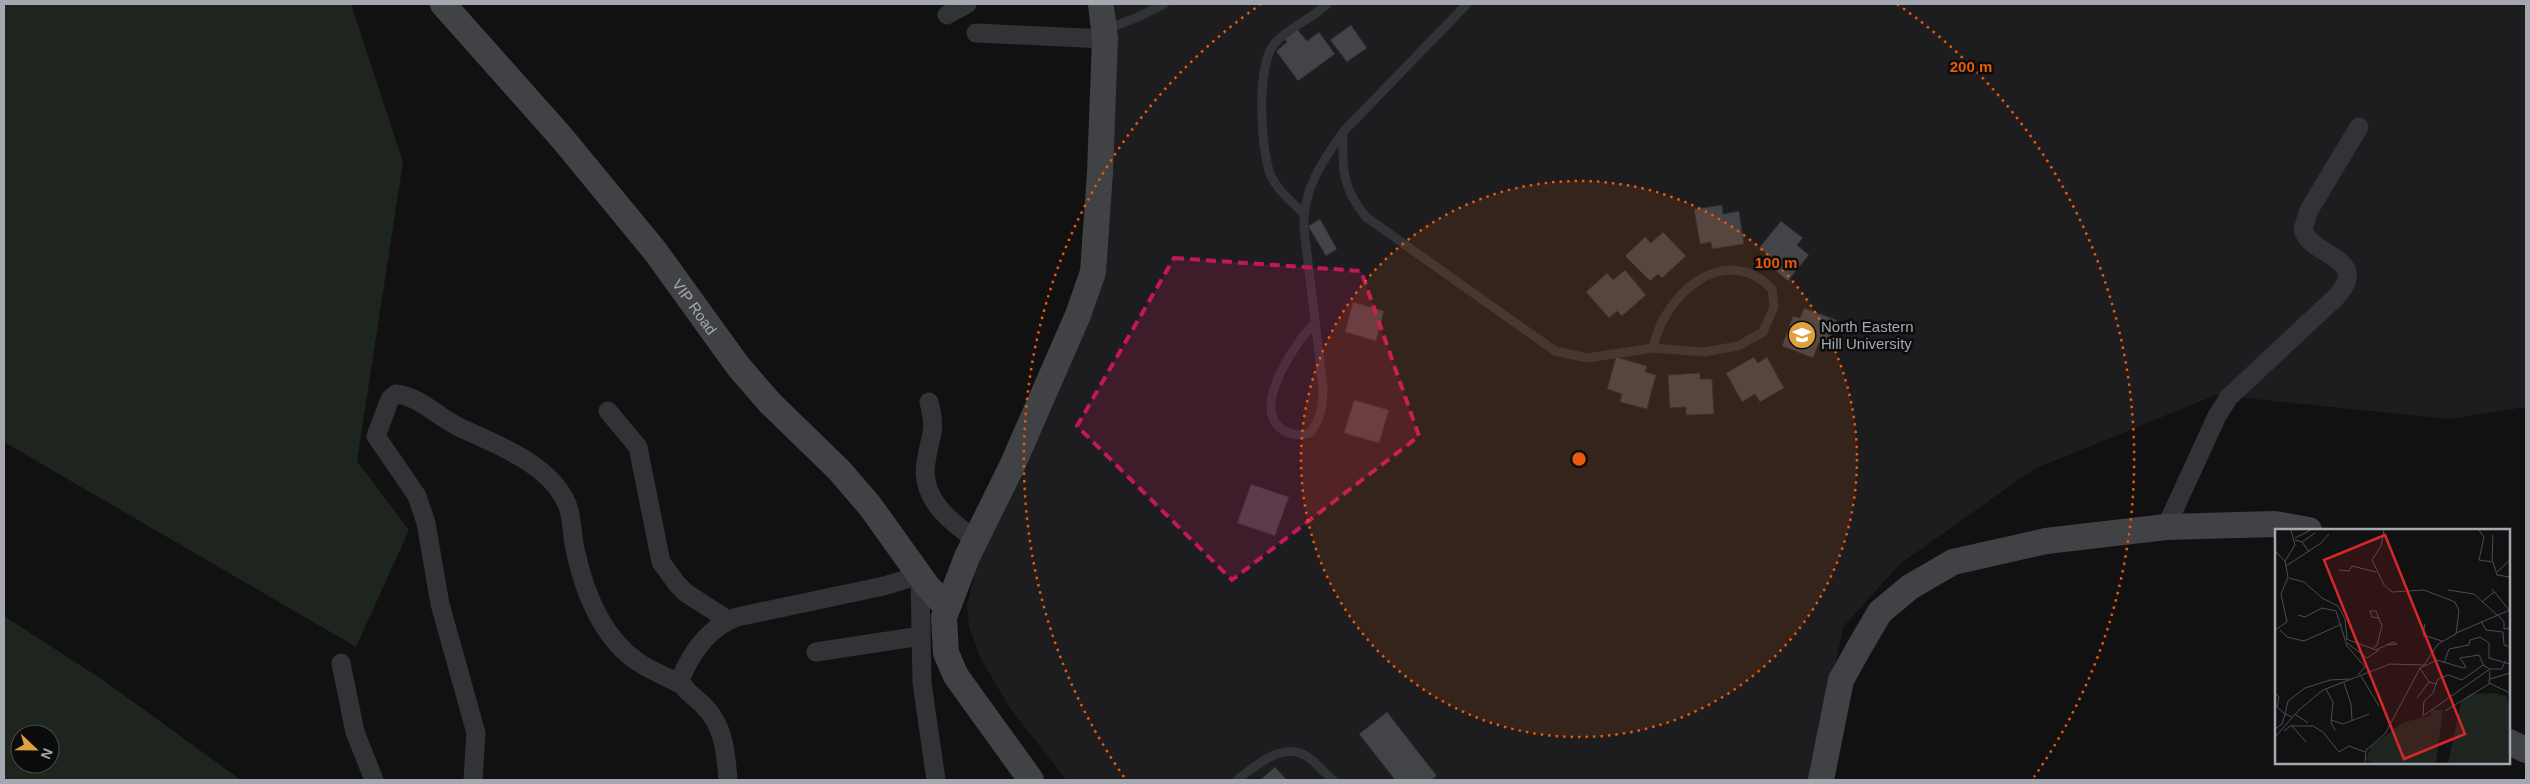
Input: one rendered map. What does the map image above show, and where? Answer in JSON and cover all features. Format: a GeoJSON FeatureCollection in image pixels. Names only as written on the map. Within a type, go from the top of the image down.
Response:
{"type":"FeatureCollection","features":[{"type":"Feature","properties":{"kind":"street","name":"VIP Road"},"geometry":{"type":"LineString","coordinates":[[443,4],[562,138],[655,251],[738,366],[770,403],[839,470],[934,595],[946,607]]}},
{"type":"Feature","properties":{"kind":"street"},"geometry":{"type":"LineString","coordinates":[[946,15],[967,4]]}},
{"type":"Feature","properties":{"kind":"street"},"geometry":{"type":"LineString","coordinates":[[1031,780],[956,676],[946,653],[943,637],[946,607],[975,539],[1012,466],[1078,315],[1093,272],[1100,172],[1105,35],[1101,4]]}},
{"type":"Feature","properties":{"kind":"street"},"geometry":{"type":"LineString","coordinates":[[976,34],[1105,35]]}},
{"type":"Feature","properties":{"kind":"street"},"geometry":{"type":"LineString","coordinates":[[2166,527],[2218,416],[2229,397],[2335,298],[2346,284],[2347,273],[2343,265],[2326,250],[2308,240],[2303,229],[2309,210],[2359,127]]}},
{"type":"Feature","properties":{"kind":"street"},"geometry":{"type":"LineString","coordinates":[[473,780],[476,733],[440,604],[426,523],[416,496],[376,436],[390,399],[396,394],[407,395],[450,422],[518,456],[548,477],[564,497],[570,512],[581,577],[597,614],[627,653],[639,663],[682,685]]}},
{"type":"Feature","properties":{"kind":"street"},"geometry":{"type":"LineString","coordinates":[[928,402],[934,421],[925,474],[929,488],[945,516],[975,539]]}},
{"type":"Feature","properties":{"kind":"street"},"geometry":{"type":"LineString","coordinates":[[608,411],[638,447],[661,562],[686,593],[728,620]]}},
{"type":"Feature","properties":{"kind":"street"},"geometry":{"type":"LineString","coordinates":[[1821,780],[1841,680],[1880,612],[1910,587],[1953,562],[1989,552],[2046,541],[2166,527],[2275,524],[2303,529]]}},
{"type":"Feature","properties":{"kind":"street"},"geometry":{"type":"LineString","coordinates":[[728,780],[726,752],[713,716],[683,689],[680,680],[694,652],[715,629],[728,620],[884,586],[920,575],[922,682],[936,780]]}},
{"type":"Feature","properties":{"kind":"street"},"geometry":{"type":"LineString","coordinates":[[816,652],[921,636]]}},
{"type":"Feature","properties":{"kind":"street"},"geometry":{"type":"LineString","coordinates":[[342,663],[355,732],[374,780]]}},
{"type":"Feature","properties":{"kind":"street"},"geometry":{"type":"LineString","coordinates":[[2510,742],[2526,750]]}},
{"type":"Feature","properties":{"kind":"lane"},"geometry":{"type":"LineString","coordinates":[[1105,35],[1164,4]]}},
{"type":"Feature","properties":{"kind":"lane"},"geometry":{"type":"LineString","coordinates":[[1303,213],[1276,186],[1270,175],[1262,128],[1264,66],[1274,43],[1327,4]]}},
{"type":"Feature","properties":{"kind":"lane"},"geometry":{"type":"LineString","coordinates":[[1314,324],[1292,350],[1272,399],[1273,416],[1276,424],[1283,430],[1293,434],[1310,433],[1320,415],[1323,387],[1314,324],[1303,213],[1306,196],[1314,178],[1343,132],[1467,4]]}},
{"type":"Feature","properties":{"kind":"lane"},"geometry":{"type":"LineString","coordinates":[[1343,132],[1342,167],[1346,186],[1357,206],[1377,226],[1555,351],[1573,357],[1587,358],[1652,348],[1703,352],[1724,350],[1753,340],[1763,332],[1773,313],[1774,297],[1772,288],[1758,277],[1746,272],[1718,271],[1701,278],[1674,300],[1656,331],[1652,348]]}},
{"type":"Feature","properties":{"kind":"lane"},"geometry":{"type":"LineString","coordinates":[[1237,780],[1268,756],[1286,752],[1298,753],[1312,759],[1333,780]]}},
{"type":"Feature","properties":{"kind":"highlighted area"},"geometry":{"type":"Polygon","coordinates":[[[1174,258],[1361,271],[1419,436],[1232,580],[1077,426],[1174,258]]]}},
{"type":"Feature","properties":{"kind":"shaded area"},"geometry":{"type":"Polygon","coordinates":[[[4,4],[351,4],[403,162],[357,461],[409,530],[356,647],[4,442],[4,4]]]}},
{"type":"Feature","properties":{"kind":"shaded area","name":"North Eastern Hill University"},"geometry":{"type":"Polygon","coordinates":[[[1116,4],[2526,4],[2526,407],[2449,419],[2216,395],[2034,469],[1900,564],[1843,627],[1812,780],[1066,780],[1010,708],[980,657],[969,627],[967,605],[977,566],[1104,274],[1116,4]]]}},
{"type":"Feature","properties":{"kind":"shaded area"},"geometry":{"type":"Polygon","coordinates":[[[4,616],[103,680],[241,780],[4,780],[4,616]]]}},
{"type":"Feature","properties":{"kind":"building"},"geometry":{"type":"Polygon","coordinates":[[[1351,25],[1367,48],[1347,62],[1330,40],[1351,25]]]}},
{"type":"Feature","properties":{"kind":"building"},"geometry":{"type":"Polygon","coordinates":[[[1297,29],[1307,41],[1319,32],[1335,54],[1298,81],[1276,51],[1287,42],[1284,38],[1297,29]]]}},
{"type":"Feature","properties":{"kind":"building"},"geometry":{"type":"Polygon","coordinates":[[[1722,205],[1723,214],[1739,211],[1744,244],[1712,249],[1711,242],[1700,244],[1694,209],[1722,205]]]}},
{"type":"Feature","properties":{"kind":"building"},"geometry":{"type":"Polygon","coordinates":[[[1320,219],[1337,249],[1326,256],[1308,226],[1320,219]]]}},
{"type":"Feature","properties":{"kind":"building"},"geometry":{"type":"Polygon","coordinates":[[[1781,221],[1803,238],[1797,245],[1809,255],[1788,281],[1763,260],[1768,255],[1759,248],[1781,221]]]}},
{"type":"Feature","properties":{"kind":"building"},"geometry":{"type":"Polygon","coordinates":[[[1663,232],[1686,256],[1662,278],[1658,274],[1650,281],[1625,256],[1645,237],[1651,243],[1663,232]]]}},
{"type":"Feature","properties":{"kind":"building"},"geometry":{"type":"Polygon","coordinates":[[[1625,270],[1646,295],[1622,316],[1617,311],[1609,318],[1586,292],[1607,273],[1613,280],[1625,270]]]}},
{"type":"Feature","properties":{"kind":"building"},"geometry":{"type":"Polygon","coordinates":[[[1353,302],[1384,311],[1376,341],[1345,332],[1353,302]]]}},
{"type":"Feature","properties":{"kind":"building"},"geometry":{"type":"Polygon","coordinates":[[[1804,308],[1837,320],[1827,346],[1819,343],[1813,358],[1782,346],[1793,316],[1800,318],[1804,308]]]}},
{"type":"Feature","properties":{"kind":"building"},"geometry":{"type":"Polygon","coordinates":[[[1616,357],[1647,366],[1645,372],[1656,375],[1647,409],[1620,402],[1622,394],[1607,389],[1616,357]]]}},
{"type":"Feature","properties":{"kind":"building"},"geometry":{"type":"Polygon","coordinates":[[[1754,357],[1758,363],[1767,357],[1784,388],[1760,402],[1755,394],[1742,402],[1726,373],[1754,357]]]}},
{"type":"Feature","properties":{"kind":"building"},"geometry":{"type":"Polygon","coordinates":[[[1700,373],[1700,379],[1712,379],[1714,414],[1686,415],[1686,407],[1670,408],[1668,375],[1700,373]]]}},
{"type":"Feature","properties":{"kind":"building"},"geometry":{"type":"Polygon","coordinates":[[[1354,400],[1389,410],[1379,443],[1344,433],[1354,400]]]}},
{"type":"Feature","properties":{"kind":"building"},"geometry":{"type":"Polygon","coordinates":[[[1251,484],[1289,497],[1275,536],[1237,523],[1251,484]]]}},
{"type":"Feature","properties":{"kind":"building"},"geometry":{"type":"Polygon","coordinates":[[[1387,712],[1437,776],[1431,780],[1395,780],[1359,734],[1387,712]]]}},
{"type":"Feature","properties":{"kind":"building"},"geometry":{"type":"Polygon","coordinates":[[[1275,767],[1287,780],[1260,780],[1275,767]]]}},
{"type":"Feature","properties":{"kind":"place","name":"North Eastern Hill University"},"geometry":{"type":"Point","coordinates":[1802,335]}}]}
